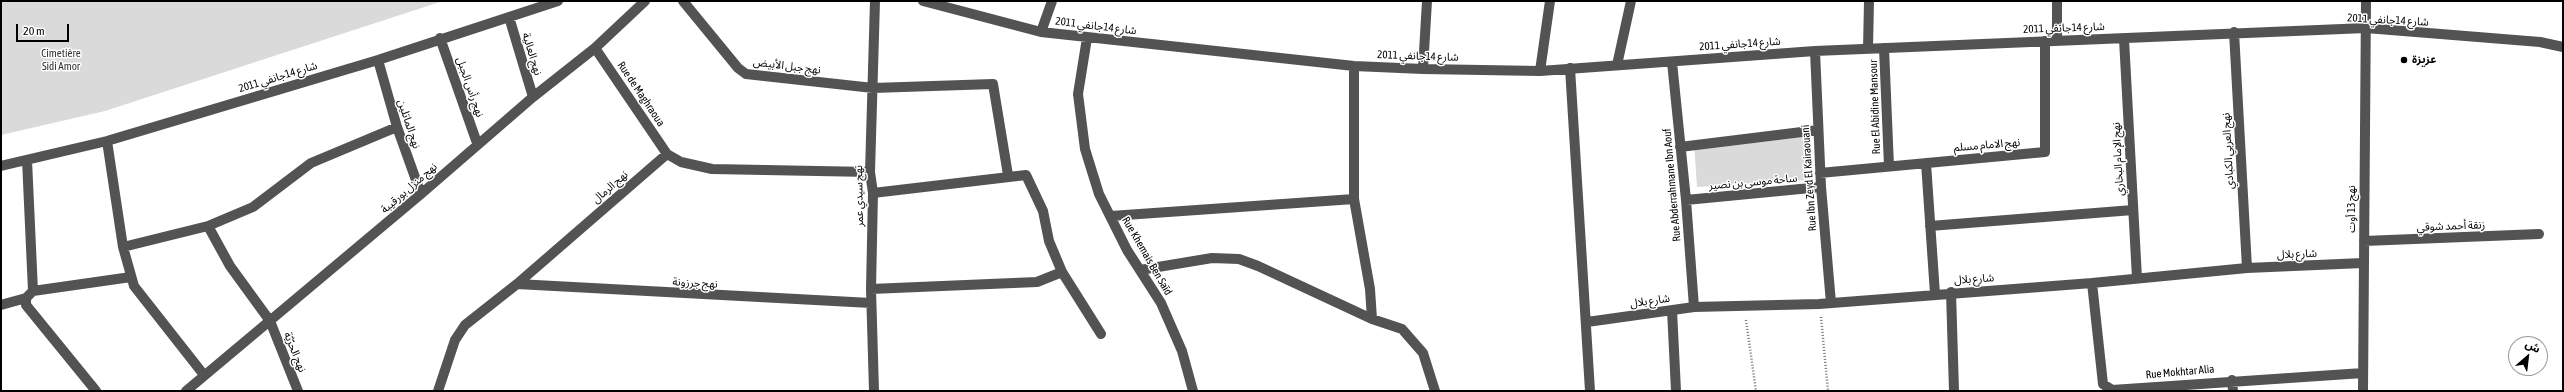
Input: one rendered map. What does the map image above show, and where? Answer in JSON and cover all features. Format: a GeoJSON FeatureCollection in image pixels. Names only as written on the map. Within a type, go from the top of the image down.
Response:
{"type":"FeatureCollection","features":[{"type":"Feature","properties":{"kind":"street","name":"شارع 14جانفي 2011"},"geometry":{"type":"LineString","coordinates":[[1,166],[107,141],[378,60],[440,38],[558,1]]}},
{"type":"Feature","properties":{"kind":"street","name":"نهج منزل بورقيبة"},"geometry":{"type":"LineString","coordinates":[[186,391],[421,194],[477,143],[532,97],[595,48],[644,1]]}},
{"type":"Feature","properties":{"kind":"street","name":"نهج جبل الأبيض"},"geometry":{"type":"LineString","coordinates":[[683,1],[738,68],[746,74],[873,88],[993,84],[1008,175]]}},
{"type":"Feature","properties":{"kind":"street","name":"نهج سيدي عمر"},"geometry":{"type":"LineString","coordinates":[[874,391],[871,303],[873,193],[870,172],[875,1]]}},
{"type":"Feature","properties":{"kind":"street","name":"شارع 14جانفي 2011"},"geometry":{"type":"LineString","coordinates":[[923,1],[1041,32],[1354,66],[1423,69],[1540,71],[1815,51],[2234,32],[2366,28],[2540,42],[2563,47]]}},
{"type":"Feature","properties":{"kind":"street"},"geometry":{"type":"LineString","coordinates":[[1041,32],[1052,1]]}},
{"type":"Feature","properties":{"kind":"street"},"geometry":{"type":"LineString","coordinates":[[1423,69],[1427,1]]}},
{"type":"Feature","properties":{"kind":"street"},"geometry":{"type":"LineString","coordinates":[[1540,71],[1550,1]]}},
{"type":"Feature","properties":{"kind":"street"},"geometry":{"type":"LineString","coordinates":[[1617,65],[1631,1]]}},
{"type":"Feature","properties":{"kind":"street"},"geometry":{"type":"LineString","coordinates":[[1868,49],[1869,1]]}},
{"type":"Feature","properties":{"kind":"street"},"geometry":{"type":"LineString","coordinates":[[2057,1],[2058,40]]}},
{"type":"Feature","properties":{"kind":"street","name":"نهج 13 أوت"},"geometry":{"type":"LineString","coordinates":[[2363,391],[2366,1]]}},
{"type":"Feature","properties":{"kind":"street","name":"نهج العالية"},"geometry":{"type":"LineString","coordinates":[[508,17],[532,97]]}},
{"type":"Feature","properties":{"kind":"street","name":"نهج العربي الكبادي"},"geometry":{"type":"LineString","coordinates":[[2234,32],[2246,268]]}},
{"type":"Feature","properties":{"kind":"street","name":"نهج رأس الجبل"},"geometry":{"type":"LineString","coordinates":[[440,38],[477,143]]}},
{"type":"Feature","properties":{"kind":"street","name":"Rue Khemais Ben Saïd"},"geometry":{"type":"LineString","coordinates":[[1087,38],[1078,94],[1085,148],[1100,194],[1140,270],[1161,303],[1182,351],[1192,391]]}},
{"type":"Feature","properties":{"kind":"street","name":"نهج الإمام البخاري"},"geometry":{"type":"LineString","coordinates":[[2124,38],[2137,278]]}},
{"type":"Feature","properties":{"kind":"street","name":"نهج الامام مسلم"},"geometry":{"type":"LineString","coordinates":[[1820,173],[2045,152],[2045,41]]}},
{"type":"Feature","properties":{"kind":"street","name":"Rue de Maghraoua"},"geometry":{"type":"LineString","coordinates":[[595,48],[667,154]]}},
{"type":"Feature","properties":{"kind":"street","name":"Rue El Abidine Mansour"},"geometry":{"type":"LineString","coordinates":[[1884,48],[1889,166]]}},
{"type":"Feature","properties":{"kind":"street","name":"Rue Ibn Zeyd El Kairaouani"},"geometry":{"type":"LineString","coordinates":[[1815,51],[1820,173],[1831,303]]}},
{"type":"Feature","properties":{"kind":"street","name":"نهج الماتلين"},"geometry":{"type":"LineString","coordinates":[[378,60],[397,127],[421,194]]}},
{"type":"Feature","properties":{"kind":"street","name":"Rue Abderrahmane Ibn Aouf"},"geometry":{"type":"LineString","coordinates":[[1672,62],[1686,200],[1694,307]]}},
{"type":"Feature","properties":{"kind":"street"},"geometry":{"type":"LineString","coordinates":[[1354,66],[1354,199],[1370,289],[1372,319]]}},
{"type":"Feature","properties":{"kind":"street"},"geometry":{"type":"LineString","coordinates":[[1570,68],[1587,322],[1590,391]]}},
{"type":"Feature","properties":{"kind":"street"},"geometry":{"type":"LineString","coordinates":[[123,247],[208,226],[253,207],[310,163],[397,127]]}},
{"type":"Feature","properties":{"kind":"street"},"geometry":{"type":"LineString","coordinates":[[1680,147],[1818,130]]}},
{"type":"Feature","properties":{"kind":"street"},"geometry":{"type":"LineString","coordinates":[[107,141],[123,247],[134,286],[204,375]]}},
{"type":"Feature","properties":{"kind":"street"},"geometry":{"type":"LineString","coordinates":[[667,154],[681,162],[712,169],[870,172]]}},
{"type":"Feature","properties":{"kind":"street","name":"نهج الرمال"},"geometry":{"type":"LineString","coordinates":[[438,391],[455,340],[465,325],[517,284],[667,154]]}},
{"type":"Feature","properties":{"kind":"street"},"geometry":{"type":"LineString","coordinates":[[27,160],[30,295],[26,306],[96,391]]}},
{"type":"Feature","properties":{"kind":"street"},"geometry":{"type":"LineString","coordinates":[[1926,163],[1935,294]]}},
{"type":"Feature","properties":{"kind":"street"},"geometry":{"type":"LineString","coordinates":[[873,193],[1008,175],[1026,175],[1043,211],[1049,241],[1062,272],[1101,334]]}},
{"type":"Feature","properties":{"kind":"street","name":"ساحة موسى بن نصير"},"geometry":{"type":"LineString","coordinates":[[1686,200],[1821,187]]}},
{"type":"Feature","properties":{"kind":"street"},"geometry":{"type":"LineString","coordinates":[[1111,216],[1354,199]]}},
{"type":"Feature","properties":{"kind":"street"},"geometry":{"type":"LineString","coordinates":[[1930,226],[2133,210]]}},
{"type":"Feature","properties":{"kind":"street","name":"نهج الحرّيّة"},"geometry":{"type":"LineString","coordinates":[[208,226],[230,266],[270,321],[298,391]]}},
{"type":"Feature","properties":{"kind":"street","name":"زنقة أحمد شوقي"},"geometry":{"type":"LineString","coordinates":[[2364,241],[2539,234]]}},
{"type":"Feature","properties":{"kind":"street"},"geometry":{"type":"LineString","coordinates":[[1140,270],[1212,258],[1240,259],[1372,319],[1402,329],[1424,353],[1435,391]]}},
{"type":"Feature","properties":{"kind":"street","name":"شارع بلال"},"geometry":{"type":"LineString","coordinates":[[1587,322],[1694,307],[1819,304],[1951,292],[2092,283],[2246,268],[2363,263]]}},
{"type":"Feature","properties":{"kind":"street"},"geometry":{"type":"LineString","coordinates":[[871,289],[1037,282],[1062,272]]}},
{"type":"Feature","properties":{"kind":"street"},"geometry":{"type":"LineString","coordinates":[[1,305],[30,295],[131,276]]}},
{"type":"Feature","properties":{"kind":"street","name":"Rue Mokhtar Alia"},"geometry":{"type":"LineString","coordinates":[[2092,283],[2103,384],[2112,390],[2128,390],[2232,380],[2363,373]]}},
{"type":"Feature","properties":{"kind":"street","name":"نهج جرزونة"},"geometry":{"type":"LineString","coordinates":[[517,284],[871,303]]}},
{"type":"Feature","properties":{"kind":"street"},"geometry":{"type":"LineString","coordinates":[[1951,292],[1954,391]]}},
{"type":"Feature","properties":{"kind":"street"},"geometry":{"type":"LineString","coordinates":[[1672,310],[1676,391]]}},
{"type":"Feature","properties":{"kind":"street"},"geometry":{"type":"LineString","coordinates":[[2232,380],[2233,391]]}},
{"type":"Feature","properties":{"kind":"path"},"geometry":{"type":"LineString","coordinates":[[1819,304],[1828,391]]}},
{"type":"Feature","properties":{"kind":"path"},"geometry":{"type":"LineString","coordinates":[[1745,305],[1756,391]]}},
{"type":"Feature","properties":{"kind":"green space","name":"Cimetière Sidi Amor"},"geometry":{"type":"Polygon","coordinates":[[[1,1],[443,1],[105,111],[1,135],[1,1]]]}},
{"type":"Feature","properties":{"kind":"green space"},"geometry":{"type":"Polygon","coordinates":[[[1805,136],[1807,180],[1697,187],[1694,142],[1805,136]]]}},
{"type":"Feature","properties":{"kind":"place","name":"عزيزة"},"geometry":{"type":"Point","coordinates":[2404,60]}}]}
